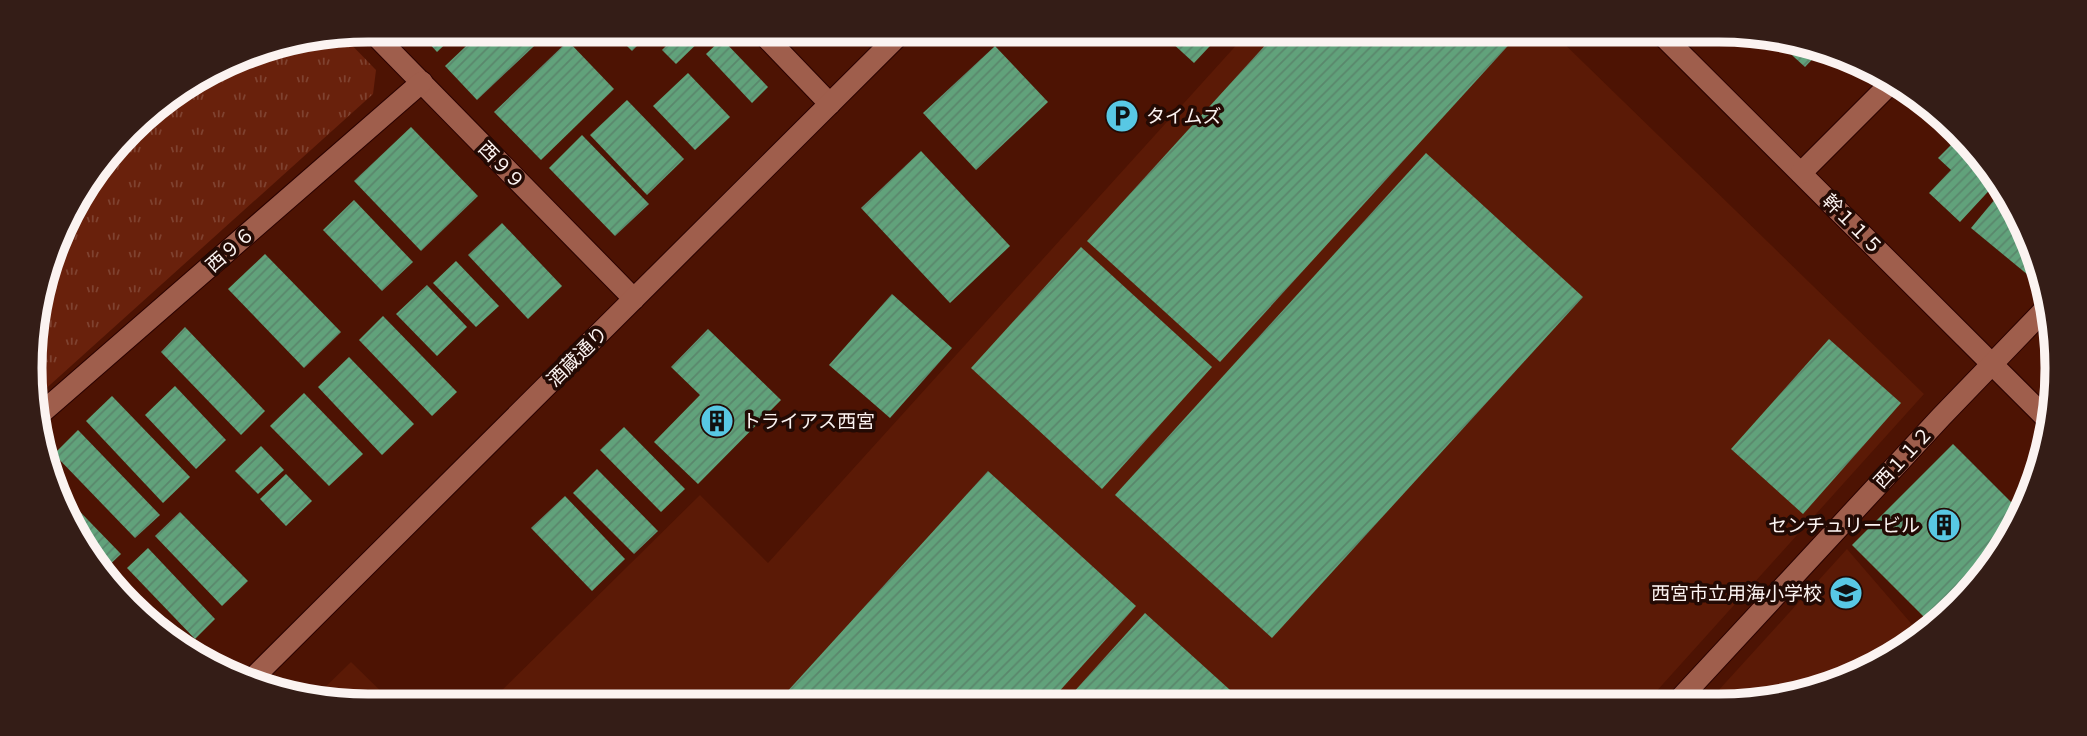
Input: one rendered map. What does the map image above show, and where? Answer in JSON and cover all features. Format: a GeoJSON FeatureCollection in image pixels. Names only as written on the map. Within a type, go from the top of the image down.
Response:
{"type":"FeatureCollection","features":[{"type":"Feature","properties":{"kind":"street","name":"西９９"},"geometry":{"type":"LineString","coordinates":[[382,42],[634,299]]}},
{"type":"Feature","properties":{"kind":"street"},"geometry":{"type":"LineString","coordinates":[[771,42],[830,104]]}},
{"type":"Feature","properties":{"kind":"street","name":"酒蔵通り"},"geometry":{"type":"LineString","coordinates":[[257,674],[892,42]]}},
{"type":"Feature","properties":{"kind":"street","name":"幹１１５"},"geometry":{"type":"LineString","coordinates":[[1669,42],[2042,414]]}},
{"type":"Feature","properties":{"kind":"street","name":"西９６"},"geometry":{"type":"LineString","coordinates":[[45,409],[422,82]]}},
{"type":"Feature","properties":{"kind":"street"},"geometry":{"type":"LineString","coordinates":[[1801,173],[1886,88]]}},
{"type":"Feature","properties":{"kind":"street","name":"西１１２"},"geometry":{"type":"LineString","coordinates":[[1685,694],[2040,314]]}},
{"type":"Feature","properties":{"kind":"shaded area"},"geometry":{"type":"Polygon","coordinates":[[[1239,42],[1562,42],[1924,394],[1654,694],[498,694],[700,495],[768,563],[1239,42]]]}},
{"type":"Feature","properties":{"kind":"shaded area","name":"西宮市立用海小学校"},"geometry":{"type":"Polygon","coordinates":[[[1847,549],[1915,628],[1882,650],[1824,677],[1783,688],[1715,694],[1847,549]]]}},
{"type":"Feature","properties":{"kind":"shaded area"},"geometry":{"type":"Polygon","coordinates":[[[351,662],[384,694],[347,693],[322,691],[351,662]]]}},
{"type":"Feature","properties":{"kind":"green space"},"geometry":{"type":"Polygon","coordinates":[[[350,43],[376,70],[373,94],[43,391],[45,325],[59,263],[76,224],[97,187],[137,137],[170,109],[205,86],[263,59],[304,48],[350,43]]]}},
{"type":"Feature","properties":{"kind":"building"},"geometry":{"type":"Polygon","coordinates":[[[428,42],[447,42],[437,52],[428,42]]]}},
{"type":"Feature","properties":{"kind":"building"},"geometry":{"type":"Polygon","coordinates":[[[470,42],[538,42],[477,100],[445,66],[470,42]]]}},
{"type":"Feature","properties":{"kind":"building"},"geometry":{"type":"Polygon","coordinates":[[[567,42],[614,89],[541,160],[494,112],[567,42]]]}},
{"type":"Feature","properties":{"kind":"building"},"geometry":{"type":"Polygon","coordinates":[[[623,42],[641,42],[632,51],[623,42]]]}},
{"type":"Feature","properties":{"kind":"building"},"geometry":{"type":"Polygon","coordinates":[[[670,42],[699,42],[676,64],[662,50],[670,42]]]}},
{"type":"Feature","properties":{"kind":"building"},"geometry":{"type":"Polygon","coordinates":[[[719,42],[725,42],[768,87],[752,103],[706,54],[719,42]]]}},
{"type":"Feature","properties":{"kind":"building"},"geometry":{"type":"Polygon","coordinates":[[[1171,42],[1214,42],[1194,63],[1171,42]]]}},
{"type":"Feature","properties":{"kind":"building"},"geometry":{"type":"Polygon","coordinates":[[[1268,42],[1511,42],[1220,362],[1087,241],[1268,42]]]}},
{"type":"Feature","properties":{"kind":"building"},"geometry":{"type":"Polygon","coordinates":[[[995,46],[1048,102],[976,170],[923,113],[995,46]]]}},
{"type":"Feature","properties":{"kind":"building"},"geometry":{"type":"Polygon","coordinates":[[[1785,48],[1815,56],[1805,67],[1785,48]]]}},
{"type":"Feature","properties":{"kind":"building"},"geometry":{"type":"Polygon","coordinates":[[[688,73],[730,117],[695,150],[653,106],[688,73]]]}},
{"type":"Feature","properties":{"kind":"building"},"geometry":{"type":"Polygon","coordinates":[[[627,100],[684,159],[647,195],[590,135],[627,100]]]}},
{"type":"Feature","properties":{"kind":"building"},"geometry":{"type":"Polygon","coordinates":[[[411,127],[478,196],[421,251],[354,181],[411,127]]]}},
{"type":"Feature","properties":{"kind":"building"},"geometry":{"type":"Polygon","coordinates":[[[582,135],[649,204],[615,236],[549,168],[582,135]]]}},
{"type":"Feature","properties":{"kind":"building"},"geometry":{"type":"Polygon","coordinates":[[[1954,142],[1991,189],[1960,222],[1929,193],[1951,170],[1938,158],[1954,142]]]}},
{"type":"Feature","properties":{"kind":"building"},"geometry":{"type":"Polygon","coordinates":[[[921,151],[1010,246],[950,303],[861,208],[921,151]]]}},
{"type":"Feature","properties":{"kind":"building"},"geometry":{"type":"Polygon","coordinates":[[[1426,153],[1583,297],[1272,638],[1115,495],[1426,153]]]}},
{"type":"Feature","properties":{"kind":"building"},"geometry":{"type":"Polygon","coordinates":[[[1996,197],[2020,243],[2031,272],[2028,275],[1971,228],[1996,197]]]}},
{"type":"Feature","properties":{"kind":"building"},"geometry":{"type":"Polygon","coordinates":[[[354,200],[413,262],[382,291],[323,230],[354,200]]]}},
{"type":"Feature","properties":{"kind":"building"},"geometry":{"type":"Polygon","coordinates":[[[502,223],[562,286],[528,319],[468,255],[502,223]]]}},
{"type":"Feature","properties":{"kind":"building"},"geometry":{"type":"Polygon","coordinates":[[[1081,247],[1212,367],[1102,489],[971,368],[1081,247]]]}},
{"type":"Feature","properties":{"kind":"building"},"geometry":{"type":"Polygon","coordinates":[[[265,254],[341,332],[304,368],[228,289],[265,254]]]}},
{"type":"Feature","properties":{"kind":"building"},"geometry":{"type":"Polygon","coordinates":[[[456,261],[499,306],[476,327],[433,283],[456,261]]]}},
{"type":"Feature","properties":{"kind":"building"},"geometry":{"type":"Polygon","coordinates":[[[427,285],[467,327],[437,356],[396,314],[427,285]]]}},
{"type":"Feature","properties":{"kind":"building"},"geometry":{"type":"Polygon","coordinates":[[[892,294],[952,348],[890,418],[829,365],[892,294]]]}},
{"type":"Feature","properties":{"kind":"building"},"geometry":{"type":"Polygon","coordinates":[[[383,316],[457,392],[432,416],[359,340],[383,316]]]}},
{"type":"Feature","properties":{"kind":"building"},"geometry":{"type":"Polygon","coordinates":[[[185,327],[265,411],[241,435],[161,352],[185,327]]]}},
{"type":"Feature","properties":{"kind":"building","name":"トライアス西宮"},"geometry":{"type":"Polygon","coordinates":[[[708,329],[781,400],[698,484],[654,442],[700,395],[671,367],[708,329]]]}},
{"type":"Feature","properties":{"kind":"building"},"geometry":{"type":"Polygon","coordinates":[[[1829,339],[1901,403],[1803,514],[1731,449],[1829,339]]]}},
{"type":"Feature","properties":{"kind":"building"},"geometry":{"type":"Polygon","coordinates":[[[349,357],[414,424],[382,455],[318,387],[349,357]]]}},
{"type":"Feature","properties":{"kind":"building"},"geometry":{"type":"Polygon","coordinates":[[[175,386],[226,440],[196,469],[145,415],[175,386]]]}},
{"type":"Feature","properties":{"kind":"building"},"geometry":{"type":"Polygon","coordinates":[[[304,393],[363,454],[329,486],[270,426],[304,393]]]}},
{"type":"Feature","properties":{"kind":"building"},"geometry":{"type":"Polygon","coordinates":[[[112,396],[190,477],[163,503],[86,421],[112,396]]]}},
{"type":"Feature","properties":{"kind":"building"},"geometry":{"type":"Polygon","coordinates":[[[624,427],[685,489],[661,512],[600,450],[624,427]]]}},
{"type":"Feature","properties":{"kind":"building"},"geometry":{"type":"Polygon","coordinates":[[[78,430],[160,515],[135,538],[54,454],[78,430]]]}},
{"type":"Feature","properties":{"kind":"building","name":"センチュリービル"},"geometry":{"type":"Polygon","coordinates":[[[1953,444],[2014,505],[1978,566],[1950,599],[1926,619],[1852,545],[1953,444]]]}},
{"type":"Feature","properties":{"kind":"building"},"geometry":{"type":"Polygon","coordinates":[[[261,446],[284,470],[258,494],[235,471],[261,446]]]}},
{"type":"Feature","properties":{"kind":"building"},"geometry":{"type":"Polygon","coordinates":[[[597,469],[658,531],[634,554],[573,493],[597,469]]]}},
{"type":"Feature","properties":{"kind":"building"},"geometry":{"type":"Polygon","coordinates":[[[988,471],[1136,606],[1057,694],[785,694],[988,471]]]}},
{"type":"Feature","properties":{"kind":"building"},"geometry":{"type":"Polygon","coordinates":[[[286,474],[312,501],[286,526],[260,499],[286,474]]]}},
{"type":"Feature","properties":{"kind":"building"},"geometry":{"type":"Polygon","coordinates":[[[565,496],[625,559],[592,591],[531,528],[565,496]]]}},
{"type":"Feature","properties":{"kind":"building"},"geometry":{"type":"Polygon","coordinates":[[[72,503],[121,554],[109,566],[72,503]]]}},
{"type":"Feature","properties":{"kind":"building"},"geometry":{"type":"Polygon","coordinates":[[[180,512],[248,581],[222,606],[155,536],[180,512]]]}},
{"type":"Feature","properties":{"kind":"building"},"geometry":{"type":"Polygon","coordinates":[[[148,548],[215,619],[195,639],[127,568],[148,548]]]}},
{"type":"Feature","properties":{"kind":"building"},"geometry":{"type":"Polygon","coordinates":[[[1145,613],[1234,694],[1072,694],[1145,613]]]}},
{"type":"Feature","properties":{"kind":"place","name":"タイムズ"},"geometry":{"type":"Point","coordinates":[1122,116]}},
{"type":"Feature","properties":{"kind":"place","name":"トライアス西宮"},"geometry":{"type":"Point","coordinates":[717,421]}},
{"type":"Feature","properties":{"kind":"place","name":"センチュリービル"},"geometry":{"type":"Point","coordinates":[1944,525]}},
{"type":"Feature","properties":{"kind":"place","name":"西宮市立用海小学校"},"geometry":{"type":"Point","coordinates":[1846,593]}}]}
